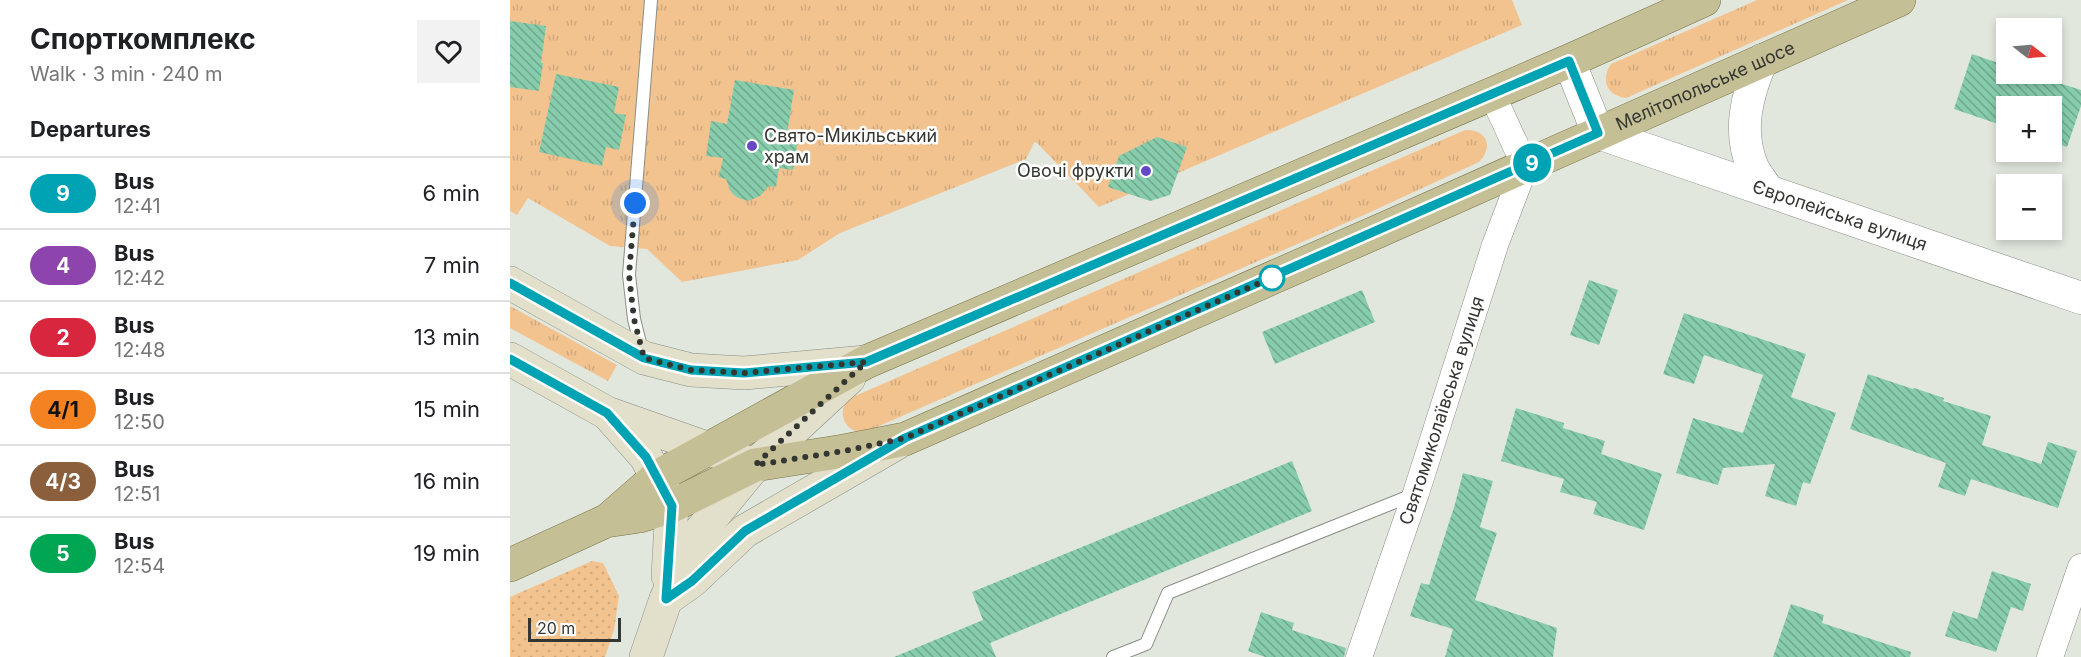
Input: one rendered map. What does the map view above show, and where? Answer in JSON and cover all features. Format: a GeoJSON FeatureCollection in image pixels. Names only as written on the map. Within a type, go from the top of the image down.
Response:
{"type":"FeatureCollection","features":[{"type":"Feature","properties":{"kind":"main road"},"geometry":{"type":"LineString","coordinates":[[606,521],[657,477],[866,362],[1569,61],[1704,0]]}},
{"type":"Feature","properties":{"kind":"main road","name":"Мелітопольське шосе"},"geometry":{"type":"LineString","coordinates":[[510,565],[606,521],[640,516],[672,506],[755,465],[844,451],[905,438],[1899,0]]}},
{"type":"Feature","properties":{"kind":"main road"},"geometry":{"type":"LineString","coordinates":[[510,283],[644,358],[691,370],[744,373],[866,362]]}},
{"type":"Feature","properties":{"kind":"main road"},"geometry":{"type":"LineString","coordinates":[[510,359],[607,413],[755,465]]}},
{"type":"Feature","properties":{"kind":"main road"},"geometry":{"type":"LineString","coordinates":[[646,657],[666,599],[690,544],[755,465],[866,362]]}},
{"type":"Feature","properties":{"kind":"main road"},"geometry":{"type":"LineString","coordinates":[[607,413],[646,457],[672,506],[666,599]]}},
{"type":"Feature","properties":{"kind":"main road"},"geometry":{"type":"LineString","coordinates":[[666,599],[692,581],[745,531],[905,438]]}},
{"type":"Feature","properties":{"kind":"street"},"geometry":{"type":"LineString","coordinates":[[1762,60],[1750,87],[1746,107],[1745,133],[1753,167],[1768,191]]}},
{"type":"Feature","properties":{"kind":"street"},"geometry":{"type":"LineString","coordinates":[[1569,61],[1598,133]]}},
{"type":"Feature","properties":{"kind":"street"},"geometry":{"type":"LineString","coordinates":[[1492,94],[1525,166]]}},
{"type":"Feature","properties":{"kind":"street","name":"Європейська вулиця"},"geometry":{"type":"LineString","coordinates":[[1598,133],[2081,298]]}},
{"type":"Feature","properties":{"kind":"street","name":"Святомиколаївська вулиця"},"geometry":{"type":"LineString","coordinates":[[1359,657],[1416,493],[1495,245],[1525,166]]}},
{"type":"Feature","properties":{"kind":"street"},"geometry":{"type":"LineString","coordinates":[[2050,657],[2081,567]]}},
{"type":"Feature","properties":{"kind":"lane"},"geometry":{"type":"LineString","coordinates":[[644,358],[634,319],[629,275],[651,0]]}},
{"type":"Feature","properties":{"kind":"lane"},"geometry":{"type":"LineString","coordinates":[[1113,657],[1146,644],[1168,593],[1416,493]]}},
{"type":"Feature","properties":{"kind":"green space"},"geometry":{"type":"Polygon","coordinates":[[[510,0],[1512,0],[1522,25],[1099,207],[1035,141],[1026,159],[840,233],[798,260],[682,282],[647,249],[610,246],[528,198],[517,215],[510,211],[510,0]]]}},
{"type":"Feature","properties":{"kind":"green space"},"geometry":{"type":"Polygon","coordinates":[[[1757,0],[1848,0],[1626,98],[1614,94],[1607,86],[1606,76],[1611,64],[1757,0]]]}},
{"type":"Feature","properties":{"kind":"green space"},"geometry":{"type":"Polygon","coordinates":[[[1465,130],[1479,132],[1486,140],[1486,151],[1479,162],[1364,215],[863,433],[851,429],[844,421],[843,410],[848,399],[1465,130]]]}},
{"type":"Feature","properties":{"kind":"green space"},"geometry":{"type":"Polygon","coordinates":[[[510,306],[617,365],[608,381],[510,328],[510,306]]]}},
{"type":"Feature","properties":{"kind":"green space"},"geometry":{"type":"Polygon","coordinates":[[[592,561],[603,563],[619,596],[614,630],[605,657],[510,657],[510,597],[592,561]]]}},
{"type":"Feature","properties":{"kind":"building"},"geometry":{"type":"Polygon","coordinates":[[[510,21],[546,26],[539,91],[510,87],[510,21]]]}},
{"type":"Feature","properties":{"kind":"building"},"geometry":{"type":"Polygon","coordinates":[[[1972,54],[1996,62],[1996,84],[2062,84],[2081,90],[2081,106],[2067,147],[2062,145],[2062,96],[1996,96],[1996,123],[1954,109],[1972,54]]]}},
{"type":"Feature","properties":{"kind":"building"},"geometry":{"type":"Polygon","coordinates":[[[556,74],[619,87],[614,113],[626,115],[619,150],[606,147],[602,166],[539,152],[556,74]]]}},
{"type":"Feature","properties":{"kind":"building","name":"Свято-Микільський храм"},"geometry":{"type":"Polygon","coordinates":[[[735,80],[794,90],[787,134],[799,136],[793,170],[779,168],[776,187],[769,186],[760,196],[748,201],[736,197],[731,192],[726,179],[719,177],[723,158],[706,156],[711,121],[727,124],[735,80]]]}},
{"type":"Feature","properties":{"kind":"building","name":"Овочі фрукти"},"geometry":{"type":"Polygon","coordinates":[[[1157,137],[1187,147],[1170,195],[1150,201],[1108,187],[1119,156],[1157,137]]]}},
{"type":"Feature","properties":{"kind":"building"},"geometry":{"type":"Polygon","coordinates":[[[1589,280],[1618,290],[1599,345],[1570,335],[1589,280]]]}},
{"type":"Feature","properties":{"kind":"building"},"geometry":{"type":"Polygon","coordinates":[[[1362,290],[1375,322],[1275,364],[1262,332],[1362,290]]]}},
{"type":"Feature","properties":{"kind":"building"},"geometry":{"type":"Polygon","coordinates":[[[1684,313],[1806,354],[1791,397],[1836,413],[1810,484],[1803,482],[1796,506],[1765,496],[1775,464],[1723,468],[1718,485],[1676,473],[1693,418],[1743,433],[1763,375],[1704,355],[1694,384],[1663,374],[1684,313]]]}},
{"type":"Feature","properties":{"kind":"building"},"geometry":{"type":"Polygon","coordinates":[[[1868,374],[1944,398],[1943,401],[1991,416],[1982,445],[2041,464],[2048,442],[2077,451],[2058,508],[1971,479],[1965,496],[1938,487],[1946,463],[1850,429],[1868,374]]]}},
{"type":"Feature","properties":{"kind":"building"},"geometry":{"type":"Polygon","coordinates":[[[1516,408],[1564,423],[1563,428],[1605,441],[1601,454],[1662,474],[1644,530],[1593,514],[1597,502],[1560,492],[1564,479],[1501,461],[1516,408]]]}},
{"type":"Feature","properties":{"kind":"building"},"geometry":{"type":"Polygon","coordinates":[[[1292,461],[1312,511],[990,643],[996,657],[894,657],[983,620],[972,592],[1292,461]]]}},
{"type":"Feature","properties":{"kind":"building"},"geometry":{"type":"Polygon","coordinates":[[[1463,473],[1493,481],[1480,527],[1497,533],[1475,600],[1557,628],[1553,657],[1445,657],[1453,629],[1410,616],[1421,583],[1429,585],[1463,473]]]}},
{"type":"Feature","properties":{"kind":"building"},"geometry":{"type":"Polygon","coordinates":[[[1992,571],[2031,584],[2023,611],[2011,607],[1996,652],[1945,636],[1953,611],[1977,619],[1992,571]]]}},
{"type":"Feature","properties":{"kind":"building"},"geometry":{"type":"Polygon","coordinates":[[[1791,604],[1824,615],[1822,623],[1911,652],[1910,657],[1773,657],[1791,604]]]}},
{"type":"Feature","properties":{"kind":"building"},"geometry":{"type":"Polygon","coordinates":[[[1261,612],[1294,623],[1292,630],[1346,648],[1344,657],[1265,657],[1248,651],[1261,612]]]}},
{"type":"Feature","properties":{"kind":"bus line","name":"9"},"geometry":{"type":"LineString","coordinates":[[510,283],[644,358],[691,370],[744,373],[866,362],[1569,61],[1598,133],[905,438],[745,531],[692,581],[666,599],[672,506],[646,457],[607,413],[510,359]]}},
{"type":"Feature","properties":{"kind":"place","name":"Свято-Микільський храм"},"geometry":{"type":"Point","coordinates":[752,146]}},
{"type":"Feature","properties":{"kind":"place","name":"Овочі фрукти"},"geometry":{"type":"Point","coordinates":[1146,171]}},
{"type":"Feature","properties":{"kind":"route"},"geometry":{"type":"LineString","coordinates":[[635,203],[629,275],[634,319],[644,358],[691,370],[744,373],[866,362],[755,465],[844,451],[905,438],[1280,274],[1272,278]]}}]}
